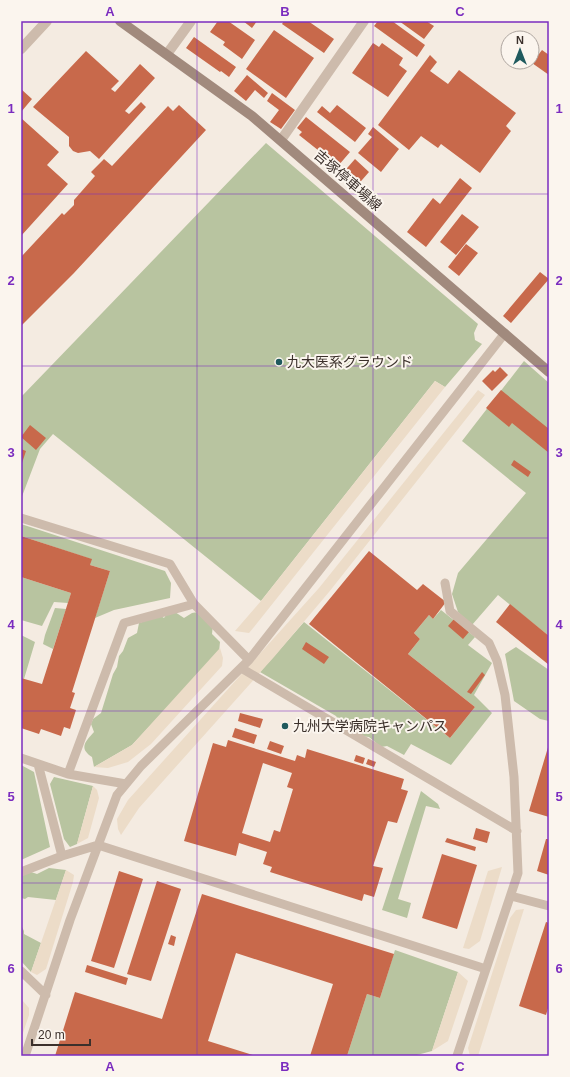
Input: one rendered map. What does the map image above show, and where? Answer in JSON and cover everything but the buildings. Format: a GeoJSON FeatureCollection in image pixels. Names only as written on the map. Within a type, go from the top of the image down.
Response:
{"type":"FeatureCollection","features":[{"type":"Feature","properties":{"kind":"main road","name":"吉塚停車場線"},"geometry":{"type":"LineString","coordinates":[[120,21],[252,116],[505,332],[549,372]]}},
{"type":"Feature","properties":{"kind":"street"},"geometry":{"type":"LineString","coordinates":[[21,49],[46,21]]}},
{"type":"Feature","properties":{"kind":"street"},"geometry":{"type":"LineString","coordinates":[[167,54],[191,21]]}},
{"type":"Feature","properties":{"kind":"street"},"geometry":{"type":"LineString","coordinates":[[281,140],[364,21]]}},
{"type":"Feature","properties":{"kind":"lane"},"geometry":{"type":"LineString","coordinates":[[25,1056],[70,920],[117,795],[141,766],[249,660],[505,332]]}},
{"type":"Feature","properties":{"kind":"lane"},"geometry":{"type":"LineString","coordinates":[[21,518],[170,564],[194,604],[249,660]]}},
{"type":"Feature","properties":{"kind":"lane"},"geometry":{"type":"LineString","coordinates":[[445,583],[450,610],[489,643],[497,661],[505,695],[511,748],[517,831],[518,873],[457,1056]]}},
{"type":"Feature","properties":{"kind":"lane"},"geometry":{"type":"LineString","coordinates":[[68,774],[124,624],[194,604]]}},
{"type":"Feature","properties":{"kind":"lane"},"geometry":{"type":"LineString","coordinates":[[241,668],[517,831]]}},
{"type":"Feature","properties":{"kind":"lane"},"geometry":{"type":"LineString","coordinates":[[21,758],[68,774],[126,784]]}},
{"type":"Feature","properties":{"kind":"lane"},"geometry":{"type":"LineString","coordinates":[[38,764],[62,856]]}},
{"type":"Feature","properties":{"kind":"lane"},"geometry":{"type":"LineString","coordinates":[[21,872],[62,856],[98,846],[486,969]]}},
{"type":"Feature","properties":{"kind":"lane"},"geometry":{"type":"LineString","coordinates":[[511,896],[549,906]]}},
{"type":"Feature","properties":{"kind":"lane"},"geometry":{"type":"LineString","coordinates":[[21,971],[46,994]]}},
{"type":"Feature","properties":{"kind":"green space","name":"九大医系グラウンド"},"geometry":{"type":"Polygon","coordinates":[[[266,143],[478,324],[474,333],[475,340],[482,344],[445,387],[435,381],[261,601],[53,434],[40,449],[21,499],[21,397],[266,143]]]}},
{"type":"Feature","properties":{"kind":"green space"},"geometry":{"type":"Polygon","coordinates":[[[524,361],[549,383],[549,636],[498,595],[472,625],[458,612],[452,594],[458,573],[526,493],[462,441],[524,361]]]}},
{"type":"Feature","properties":{"kind":"green space"},"geometry":{"type":"Polygon","coordinates":[[[21,524],[165,571],[171,583],[170,598],[114,610],[95,618],[110,571],[90,565],[91,559],[21,536],[21,524]]]}},
{"type":"Feature","properties":{"kind":"green space"},"geometry":{"type":"Polygon","coordinates":[[[21,577],[71,593],[68,603],[54,602],[42,626],[21,620],[21,577]]]}},
{"type":"Feature","properties":{"kind":"green space"},"geometry":{"type":"Polygon","coordinates":[[[55,608],[66,609],[53,649],[43,644],[55,608]]]}},
{"type":"Feature","properties":{"kind":"green space"},"geometry":{"type":"Polygon","coordinates":[[[441,610],[475,637],[468,645],[492,663],[474,695],[492,713],[451,765],[411,744],[404,755],[387,746],[381,747],[369,737],[361,736],[350,724],[341,721],[336,716],[260,672],[304,622],[450,738],[475,707],[408,654],[420,639],[414,633],[429,615],[433,619],[441,610]]]}},
{"type":"Feature","properties":{"kind":"green space"},"geometry":{"type":"Polygon","coordinates":[[[175,612],[184,618],[192,613],[198,612],[213,624],[212,634],[220,642],[219,652],[132,745],[94,767],[92,757],[85,751],[85,744],[94,732],[91,724],[93,719],[101,713],[113,674],[117,667],[119,656],[123,651],[128,638],[137,633],[139,623],[161,616],[164,618],[166,615],[175,612]]]}},
{"type":"Feature","properties":{"kind":"green space"},"geometry":{"type":"Polygon","coordinates":[[[21,635],[35,642],[24,679],[21,678],[21,635]]]}},
{"type":"Feature","properties":{"kind":"green space"},"geometry":{"type":"Polygon","coordinates":[[[516,647],[549,670],[549,721],[540,719],[514,701],[505,654],[516,647]]]}},
{"type":"Feature","properties":{"kind":"green space"},"geometry":{"type":"Polygon","coordinates":[[[21,765],[34,772],[50,847],[21,860],[21,765]]]}},
{"type":"Feature","properties":{"kind":"green space"},"geometry":{"type":"Polygon","coordinates":[[[54,777],[93,786],[77,844],[70,847],[64,839],[50,784],[54,777]]]}},
{"type":"Feature","properties":{"kind":"green space"},"geometry":{"type":"Polygon","coordinates":[[[421,791],[438,804],[440,809],[426,806],[398,899],[411,903],[407,918],[382,910],[421,791]]]}},
{"type":"Feature","properties":{"kind":"green space"},"geometry":{"type":"Polygon","coordinates":[[[49,868],[66,870],[56,900],[28,897],[25,899],[21,898],[21,876],[31,872],[37,874],[49,868]]]}},
{"type":"Feature","properties":{"kind":"green space"},"geometry":{"type":"Polygon","coordinates":[[[21,925],[24,934],[41,943],[31,972],[21,961],[21,925]]]}},
{"type":"Feature","properties":{"kind":"green space"},"geometry":{"type":"Polygon","coordinates":[[[395,950],[458,972],[432,1051],[413,1056],[347,1056],[367,994],[380,998],[395,950]]]}},
{"type":"Feature","properties":{"kind":"shaded area"},"geometry":{"type":"Polygon","coordinates":[[[435,381],[445,387],[254,627],[249,633],[235,631],[261,601],[435,381]]]}},
{"type":"Feature","properties":{"kind":"shaded area"},"geometry":{"type":"Polygon","coordinates":[[[478,390],[485,395],[329,592],[274,657],[139,808],[121,835],[118,829],[117,819],[128,800],[319,588],[478,390]]]}},
{"type":"Feature","properties":{"kind":"shaded area"},"geometry":{"type":"Polygon","coordinates":[[[220,648],[223,658],[222,666],[151,744],[128,762],[108,768],[94,767],[132,745],[220,648]]]}},
{"type":"Feature","properties":{"kind":"shaded area"},"geometry":{"type":"Polygon","coordinates":[[[93,786],[97,790],[99,798],[88,838],[77,844],[93,786]]]}},
{"type":"Feature","properties":{"kind":"shaded area"},"geometry":{"type":"Polygon","coordinates":[[[502,867],[480,941],[469,949],[463,948],[488,871],[502,867]]]}},
{"type":"Feature","properties":{"kind":"shaded area"},"geometry":{"type":"Polygon","coordinates":[[[66,870],[74,875],[73,882],[46,969],[37,975],[31,972],[66,870]]]}},
{"type":"Feature","properties":{"kind":"shaded area"},"geometry":{"type":"Polygon","coordinates":[[[524,909],[478,1056],[470,1056],[468,1048],[510,918],[516,910],[524,909]]]}},
{"type":"Feature","properties":{"kind":"shaded area"},"geometry":{"type":"Polygon","coordinates":[[[458,972],[468,981],[448,1041],[432,1051],[458,972]]]}},
{"type":"Feature","properties":{"kind":"shaded area"},"geometry":{"type":"Polygon","coordinates":[[[22,1000],[29,1008],[29,1015],[21,1039],[22,1000]]]}},
{"type":"Feature","properties":{"kind":"place","name":"九大医系グラウンド"},"geometry":{"type":"Point","coordinates":[279,362]}},
{"type":"Feature","properties":{"kind":"place","name":"九州大学病院キャンパス"},"geometry":{"type":"Point","coordinates":[285,726]}}]}
